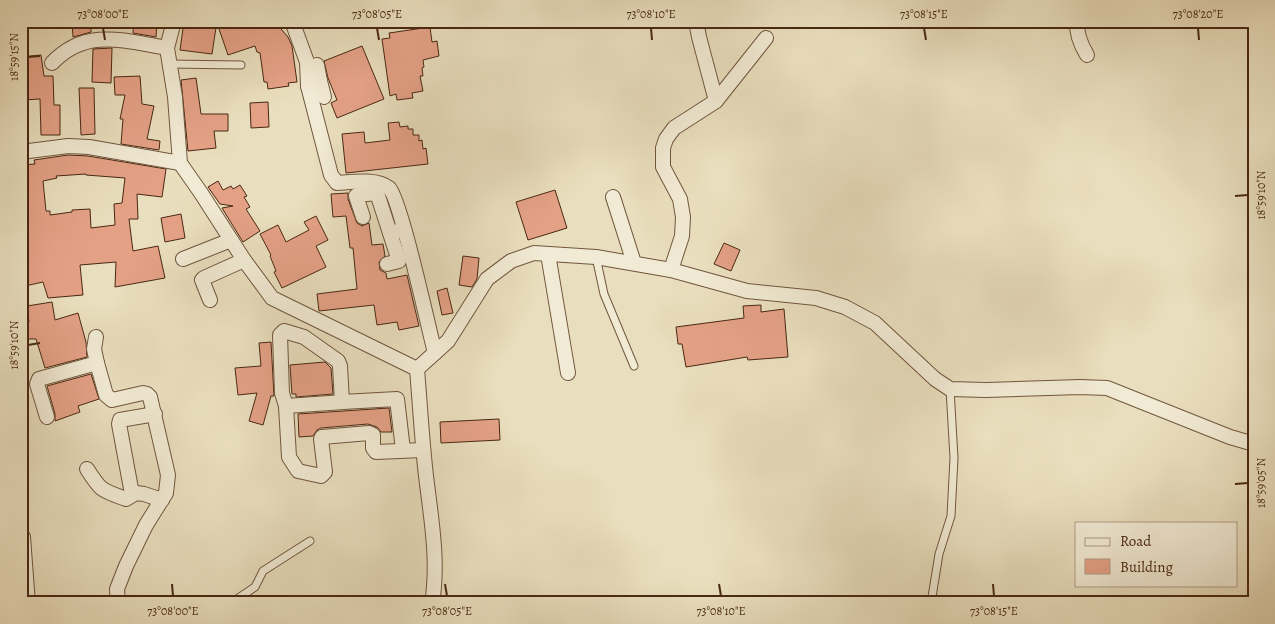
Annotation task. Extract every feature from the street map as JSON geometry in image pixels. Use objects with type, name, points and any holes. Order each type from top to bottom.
[{"type":"street","points":[[174,21],[167,48],[175,97],[180,163],[201,193],[225,242],[231,266]]},
{"type":"street","points":[[292,21],[314,84],[331,175],[337,183],[382,184],[391,190],[388,203],[374,219]]},
{"type":"street","points":[[696,21],[716,101]]},
{"type":"street","points":[[1077,21],[1076,27],[1087,55]]},
{"type":"street","points":[[52,63],[62,53],[72,47],[92,40],[108,38],[167,48]]},
{"type":"street","points":[[671,270],[682,236],[683,217],[680,198],[663,166],[663,148],[666,139],[674,128],[716,101],[766,38]]},
{"type":"street","points":[[317,66],[314,84],[324,97]]},
{"type":"street","points":[[21,152],[68,146],[89,147],[180,163]]},
{"type":"street","points":[[400,216],[377,193],[357,194],[356,196],[374,219],[397,231],[434,353]]},
{"type":"street","points":[[613,197],[634,263]]},
{"type":"street","points":[[374,219],[400,216]]},
{"type":"street","points":[[387,264],[399,260],[397,231],[400,216]]},
{"type":"street","points":[[183,259],[225,242]]},
{"type":"street","points":[[225,242],[244,260],[272,298],[374,342],[417,369]]},
{"type":"street","points":[[417,369],[448,341],[487,279],[511,261],[534,253],[596,257],[671,270],[747,291],[816,298],[845,307],[875,322],[935,380],[950,389],[1107,388],[1230,437],[1254,444]]},
{"type":"street","points":[[548,254],[568,373]]},
{"type":"street","points":[[210,300],[202,280],[244,260]]},
{"type":"street","points":[[344,402],[338,361],[304,338],[284,331],[280,335],[282,393],[286,406],[289,456],[298,471],[321,476],[325,472],[322,437],[369,433],[372,435],[373,448],[376,452],[423,450]]},
{"type":"street","points":[[96,337],[94,349],[97,363],[106,395],[110,400],[143,393],[147,394],[152,401],[168,475],[166,493],[126,566],[117,589],[118,603]]},
{"type":"street","points":[[48,417],[37,384],[39,379],[97,363]]},
{"type":"street","points":[[417,369],[423,450],[433,536],[435,586],[432,603]]},
{"type":"street","points":[[286,406],[419,398]]},
{"type":"street","points":[[397,399],[403,450]]},
{"type":"street","points":[[132,494],[119,424],[120,420],[155,414]]},
{"type":"street","points":[[87,469],[100,488],[106,492],[126,499],[132,494],[144,494],[162,500]]},
{"type":"street","points":[[21,535],[23,537],[28,603]]},
{"type":"lane","points":[[169,64],[241,66]]},
{"type":"lane","points":[[596,257],[604,294],[634,366]]},
{"type":"lane","points":[[930,603],[939,554],[951,516],[954,458],[950,389]]},
{"type":"lane","points":[[224,603],[234,601],[255,587],[263,571],[310,541]]},
{"type":"building","points":[[91,21],[91,32],[73,37],[72,22]]},
{"type":"building","points":[[134,21],[157,21],[156,37],[133,33]]},
{"type":"building","points":[[184,21],[217,21],[212,54],[180,50]]},
{"type":"building","points":[[240,21],[274,21],[288,37],[292,46],[297,82],[288,83],[289,86],[268,89],[267,82],[264,82],[260,53],[257,52],[255,46],[228,55],[219,29]]},
{"type":"building","points":[[430,27],[432,42],[437,41],[439,56],[423,60],[423,76],[420,76],[423,91],[412,93],[413,98],[397,100],[396,94],[390,96],[382,39],[390,38],[389,33]]},
{"type":"building","points":[[362,46],[384,99],[337,118],[331,103],[337,100],[328,78],[324,61]]},
{"type":"building","points":[[112,48],[111,83],[92,82],[93,49]]},
{"type":"building","points":[[41,55],[44,76],[53,76],[54,105],[60,105],[60,135],[41,135],[40,99],[23,100],[21,57]]},
{"type":"building","points":[[140,76],[142,104],[154,106],[147,139],[160,141],[159,150],[121,144],[123,119],[120,119],[125,95],[115,95],[114,77]]},
{"type":"building","points":[[196,78],[201,114],[228,114],[228,131],[214,131],[216,148],[188,151],[181,80]]},
{"type":"building","points":[[79,88],[94,88],[95,134],[81,135]]},
{"type":"building","points":[[268,102],[269,127],[251,128],[250,103]]},
{"type":"building","points":[[399,122],[400,127],[408,126],[408,129],[413,129],[413,135],[419,135],[419,141],[422,140],[423,149],[426,148],[428,164],[346,173],[342,134],[364,132],[365,143],[390,140],[388,123]]},
{"type":"building","points":[[68,155],[88,156],[166,169],[162,197],[137,194],[138,219],[129,219],[133,251],[158,246],[165,278],[115,287],[116,262],[80,265],[83,295],[48,298],[43,282],[25,286],[21,266],[21,165],[35,164],[34,160]],"holes":[[[86,175],[125,178],[122,203],[114,204],[115,225],[91,228],[90,209],[72,210],[72,212],[50,215],[50,211],[46,211],[43,181],[57,178],[56,176]]]},
{"type":"building","points":[[218,181],[223,190],[231,186],[233,189],[240,185],[247,196],[244,197],[250,207],[246,209],[260,231],[243,242],[222,208],[233,206],[220,204],[208,187]]},
{"type":"building","points":[[555,190],[567,228],[528,240],[516,202]]},
{"type":"building","points":[[348,193],[348,199],[357,223],[362,226],[369,223],[372,245],[383,244],[385,256],[379,262],[380,270],[386,273],[387,279],[407,275],[419,326],[399,330],[397,322],[377,325],[374,305],[319,311],[317,294],[357,289],[353,248],[350,248],[346,216],[333,217],[331,194]]},
{"type":"building","points":[[181,214],[185,238],[165,242],[161,218]]},
{"type":"building","points":[[316,216],[328,240],[316,246],[326,267],[282,288],[274,272],[276,271],[271,255],[260,234],[278,225],[286,242],[309,230],[304,222]]},
{"type":"building","points":[[724,243],[740,250],[731,271],[714,264]]},
{"type":"building","points":[[463,256],[479,258],[477,279],[472,287],[459,285]]},
{"type":"building","points":[[447,288],[453,313],[442,315],[437,291]]},
{"type":"building","points":[[52,302],[55,320],[78,313],[86,342],[87,357],[45,368],[36,339],[27,339],[21,322],[29,322],[27,306]]},
{"type":"building","points":[[761,305],[761,312],[784,309],[788,357],[748,360],[747,357],[686,367],[682,344],[678,344],[676,327],[744,318],[743,306]]},
{"type":"building","points":[[271,342],[274,396],[271,396],[263,425],[249,421],[257,393],[238,395],[235,368],[261,366],[259,343]]},
{"type":"building","points":[[325,362],[331,368],[333,394],[296,397],[296,394],[292,394],[290,365]]},
{"type":"building","points":[[91,374],[99,399],[78,406],[80,412],[55,421],[55,414],[47,386]]},
{"type":"building","points":[[389,408],[392,432],[381,432],[377,427],[368,424],[321,428],[313,436],[299,437],[298,414]]},
{"type":"building","points":[[499,419],[500,440],[441,443],[440,422]]}]
